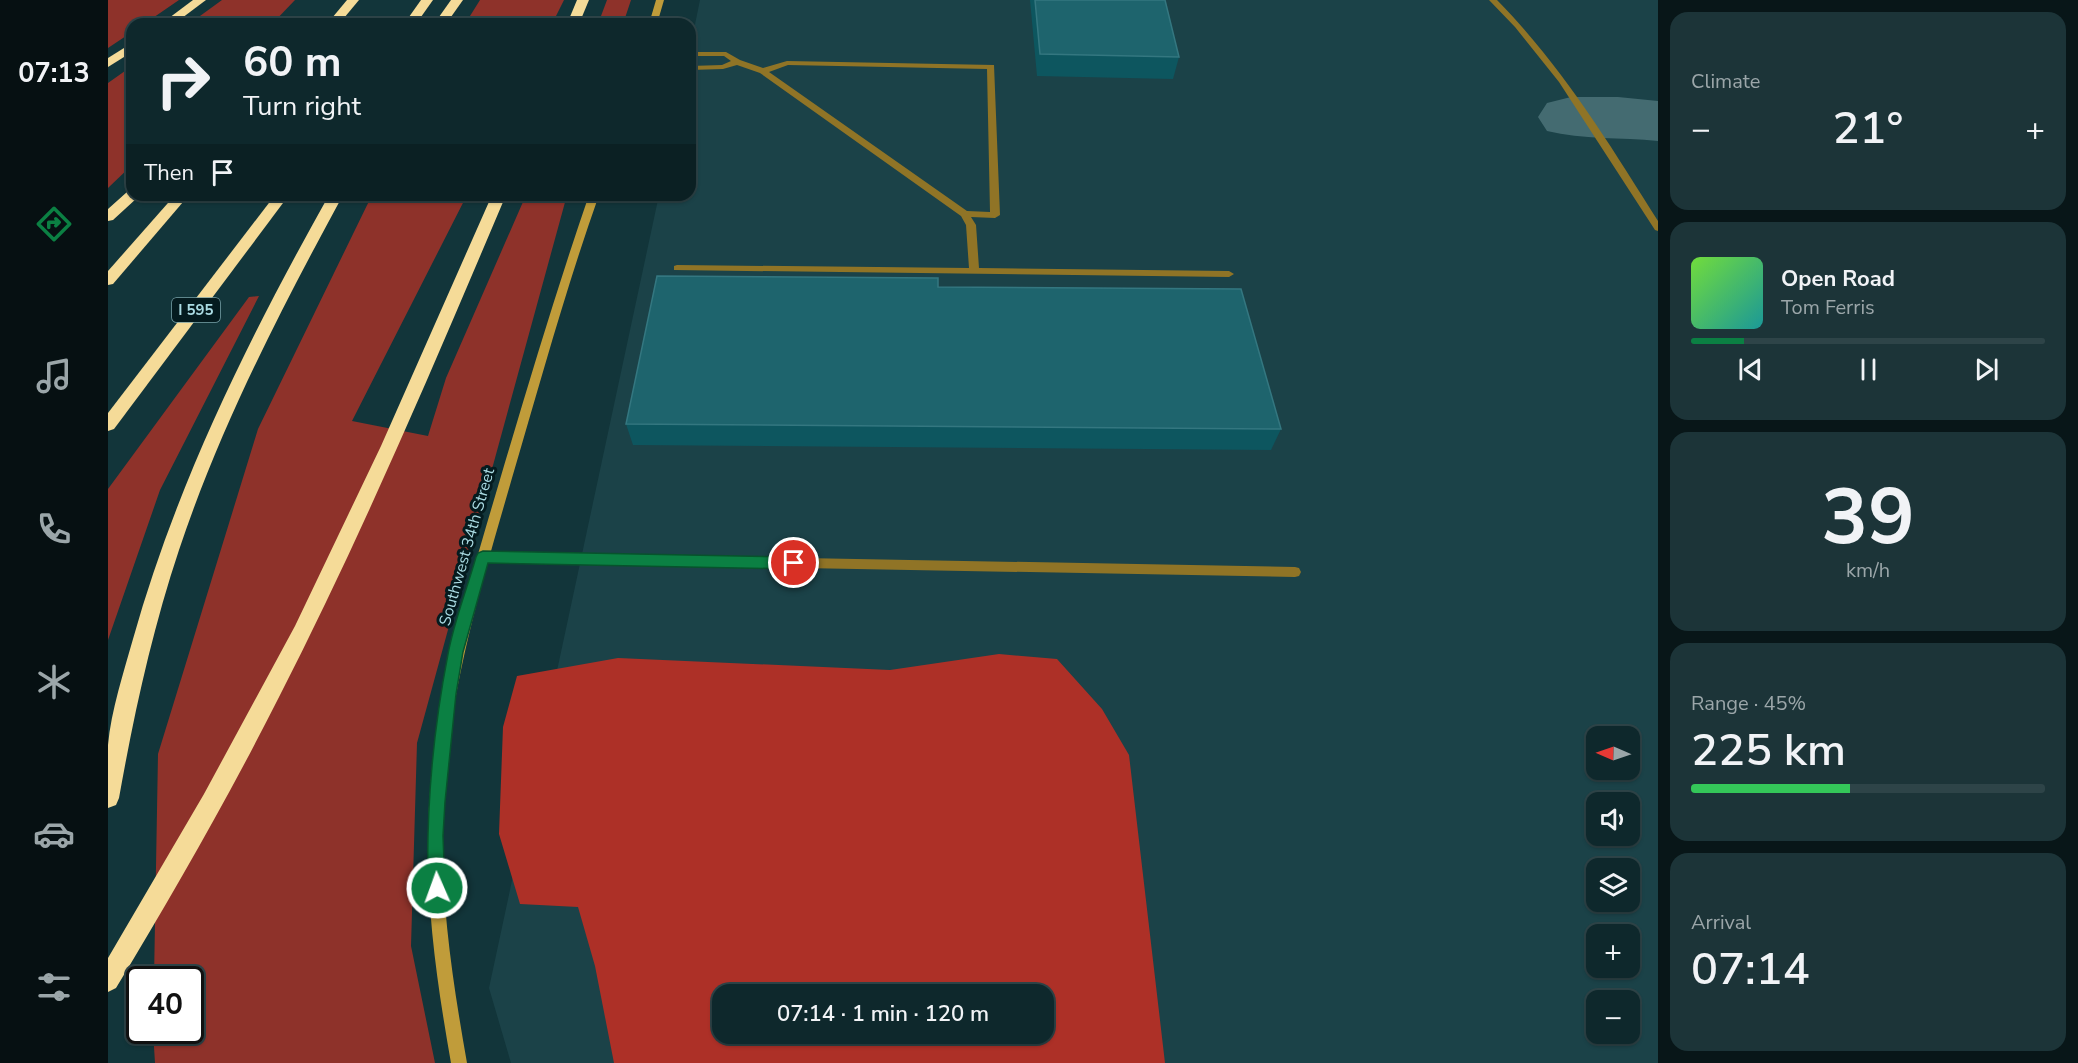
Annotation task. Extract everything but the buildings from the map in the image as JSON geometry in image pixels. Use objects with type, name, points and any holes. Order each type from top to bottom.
[{"type":"highway","points":[[175,18],[200,0]]},
{"type":"highway","points":[[338,18],[353,0]]},
{"type":"highway","points":[[414,18],[427,0]]},
{"type":"highway","points":[[444,18],[457,0]]},
{"type":"highway","points":[[576,18],[583,0]]},
{"type":"highway","points":[[334,18],[344,12]]},
{"type":"highway","points":[[108,63],[126,51]]},
{"type":"highway","points":[[108,217],[126,200]]},
{"type":"highway","points":[[108,280],[177,201]]},
{"type":"highway","name":"I 595","points":[[108,425],[277,201]]},
{"type":"highway","points":[[108,798],[122,724],[142,643],[183,514],[252,358],[333,201]]},
{"type":"highway","points":[[108,980],[177,865],[270,693],[331,573],[408,407],[496,201]]},
{"type":"street","points":[[655,18],[660,0]]},
{"type":"street","name":"Southwest 34th Street","points":[[459,1063],[442,949],[435,836],[442,739],[456,652],[567,272],[592,201]]},
{"type":"lane","points":[[1493,0],[1520,26],[1555,70],[1658,228]]},
{"type":"lane","points":[[696,54],[726,54],[737,62],[763,71],[965,214],[971,225],[974,271]]},
{"type":"lane","points":[[696,68],[723,67],[737,62]]},
{"type":"lane","points":[[763,71],[786,63],[991,67],[995,215],[965,214]]},
{"type":"lane","points":[[677,268],[1229,274]]},
{"type":"lane","points":[[483,557],[1295,572]]},
{"type":"shaded area","points":[[108,0],[179,0],[153,18],[126,18],[126,36],[108,48]]},
{"type":"shaded area","points":[[222,0],[295,0],[278,18],[197,18]]},
{"type":"shaded area","points":[[480,0],[564,0],[555,18],[469,18]]},
{"type":"shaded area","points":[[607,0],[631,0],[625,18],[600,18]]},
{"type":"shaded area","points":[[700,0],[1658,0],[1658,1063],[511,1063],[489,988],[658,201],[696,201],[696,20]]},
{"type":"shaded area","points":[[126,70],[126,171],[108,188],[108,83]]},
{"type":"shaded area","points":[[369,201],[464,201],[352,421],[428,436],[446,378],[523,201],[565,201],[417,743],[411,946],[435,1063],[155,1063],[154,1044],[204,1044],[204,966],[154,966],[158,754],[258,429]]},
{"type":"shaded area","points":[[259,296],[160,490],[108,640],[108,489],[249,297]]},
{"type":"shaded area","points":[[999,654],[1057,659],[1102,709],[1129,755],[1165,1063],[614,1063],[595,966],[578,907],[520,904],[499,834],[503,727],[517,676],[618,658],[890,670]]},
{"type":"taxiway","points":[[1571,117],[1618,117],[1658,121]]},
{"type":"route","points":[[437,888],[435,836],[442,739],[448,694],[456,652],[483,557],[794,563]]}]
